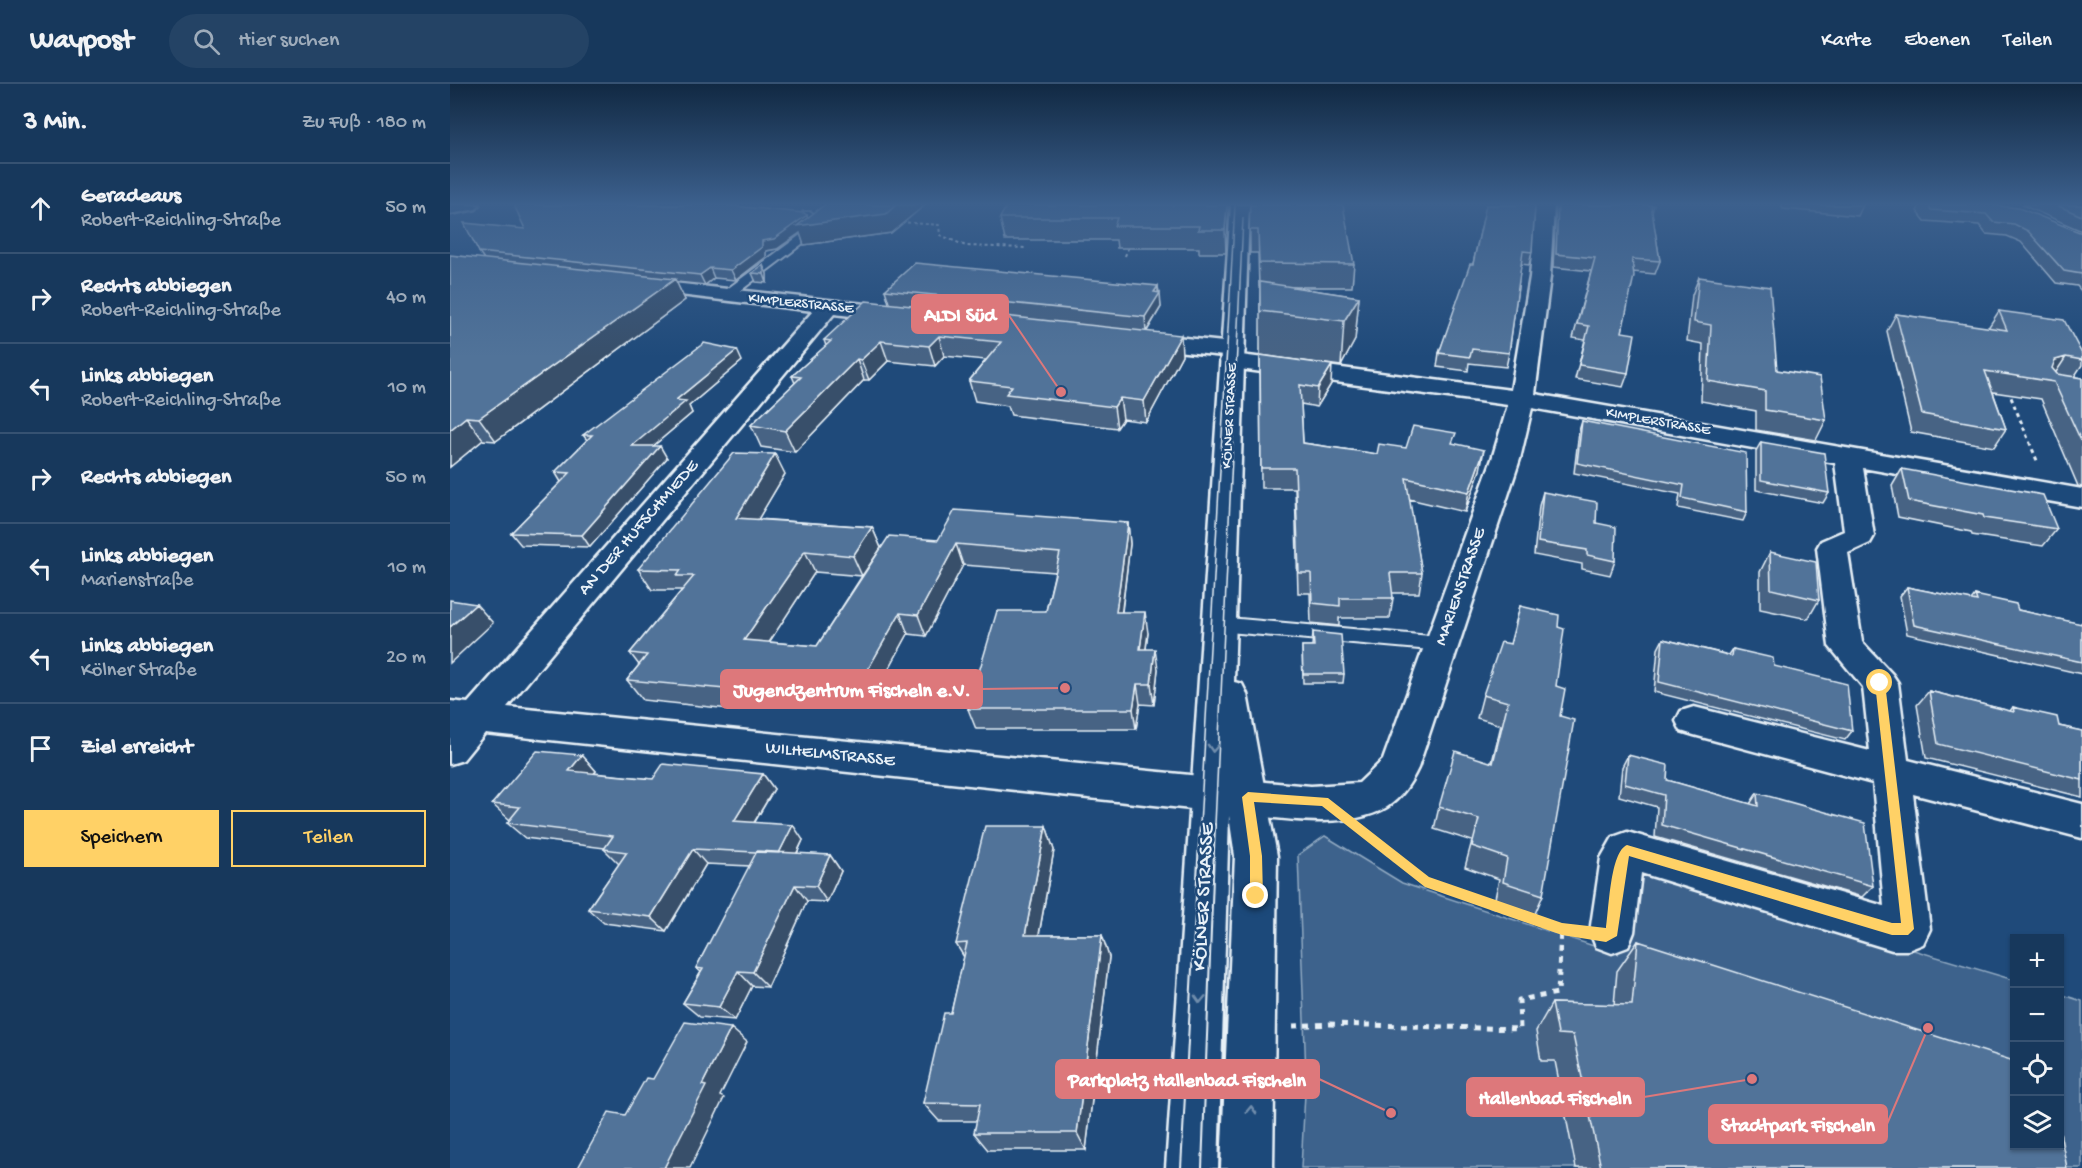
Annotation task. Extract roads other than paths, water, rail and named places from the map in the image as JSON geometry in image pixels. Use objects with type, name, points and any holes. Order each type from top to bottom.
[{"type":"street","name":"KÖLNER STRASSE","points":[[1192,1168],[1229,796],[1217,626],[1238,256]]},
{"type":"street","name":"MARIENSTRASSE","points":[[1229,796],[1324,801],[1366,798],[1385,787],[1399,768],[1506,459],[1522,399],[1541,256]]},
{"type":"street","name":"KIMPLERSTRASSE","points":[[612,283],[922,317]]},
{"type":"street","name":"AN DER HUFSCHMIEDE","points":[[450,748],[463,716],[828,307]]},
{"type":"street","name":"KIMPLERSTRASSE","points":[[1122,338],[1522,399],[1848,454],[2082,498]]},
{"type":"street","points":[[1612,932],[1622,858],[1627,850],[1892,929],[1908,929],[1880,683],[1846,646],[1832,548],[1859,536],[1848,454]]},
{"type":"street","name":"WILHELMSTRASSE","points":[[463,716],[1229,796]]},
{"type":"street","points":[[1694,721],[2082,822]]},
{"type":"street","name":"KÖLNER STRASSE","points":[[1229,796],[1256,856],[1253,1029],[1247,1168]]},
{"type":"lane","name":"KIMPLERSTRASSE","points":[[727,295],[779,256]]},
{"type":"lane","points":[[1217,626],[1442,644]]},
{"type":"tram line","points":[[1200,825],[1232,256]]},
{"type":"tram line","points":[[1215,825],[1241,256]]},
{"type":"tram line","points":[[1181,1168],[1200,824]]},
{"type":"tram line","points":[[1202,1168],[1215,824]]},
{"type":"place","name":"ALDI Süd","points":[[1061,392]]},
{"type":"place","name":"Jugendzentrum Fischeln e.V.","points":[[1065,688]]},
{"type":"place","name":"Stadtpark Fischeln","points":[[1928,1028]]},
{"type":"place","name":"Hallenbad Fischeln","points":[[1752,1079]]},
{"type":"place","name":"Parkplatz Hallenbad Fischeln","points":[[1391,1113]]}]
